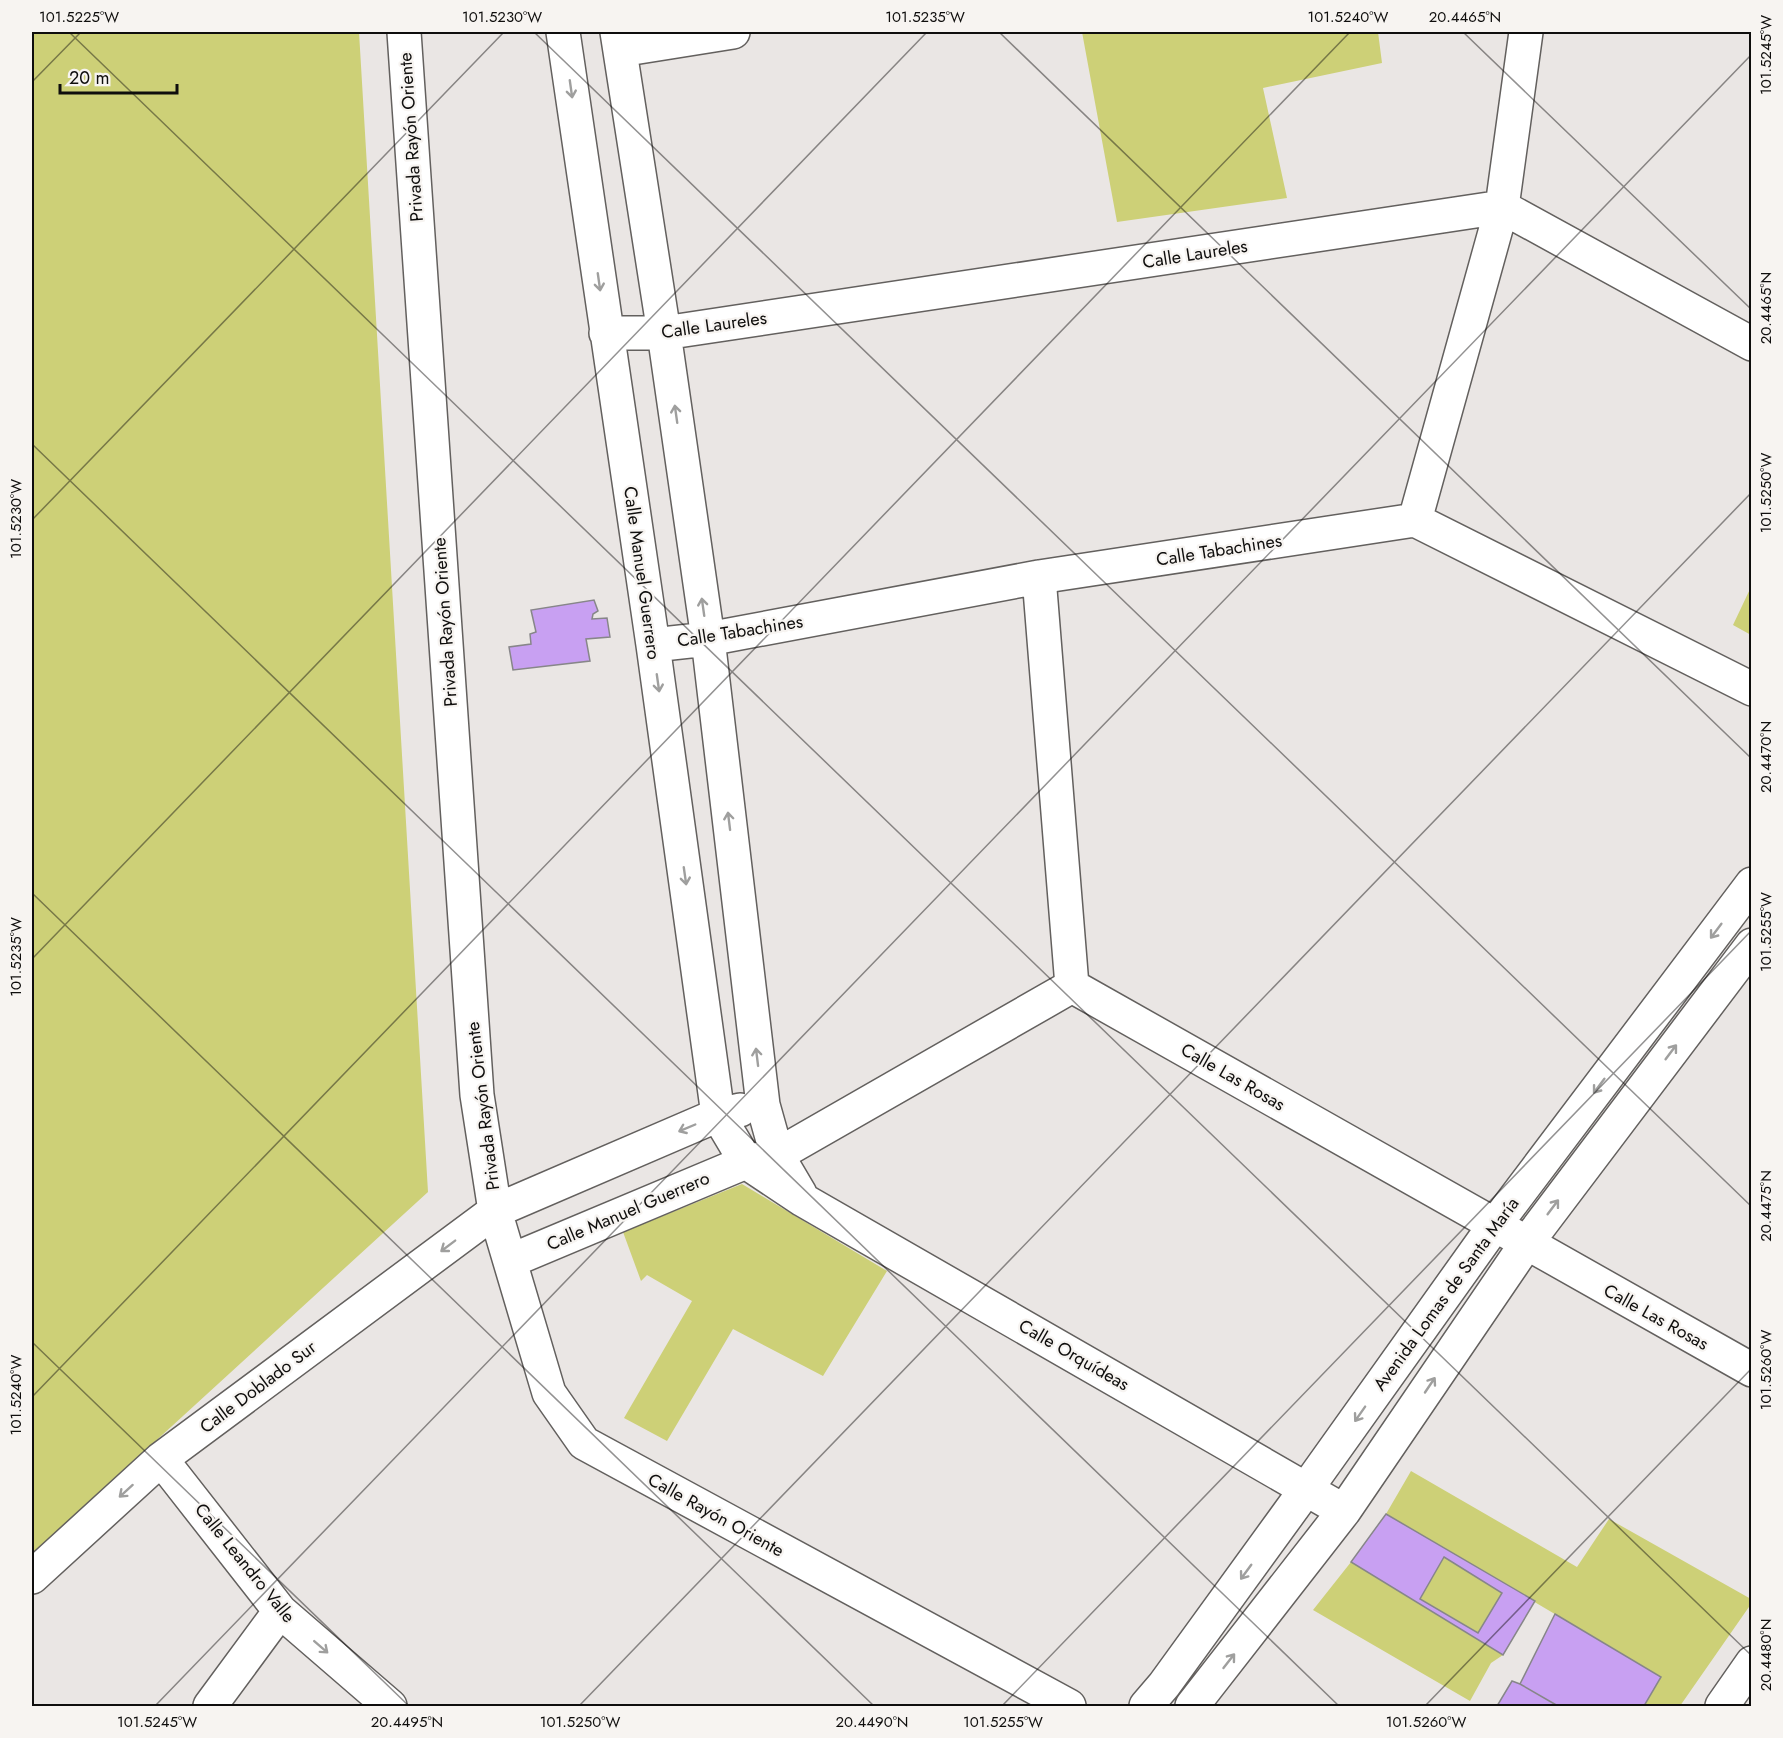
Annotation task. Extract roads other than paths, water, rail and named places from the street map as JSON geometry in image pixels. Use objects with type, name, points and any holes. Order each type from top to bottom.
[{"type":"street","name":"Privada Rayón Oriente","points":[[404,32],[477,1095],[495,1211]]},
{"type":"street","name":"Calle Manuel Guerrero","points":[[563,32],[653,645],[718,1115],[746,1162]]},
{"type":"street","points":[[733,32],[618,41],[664,333],[708,639],[763,1105],[777,1155],[803,1200]]},
{"type":"street","points":[[1526,32],[1502,207],[1415,520],[1752,689]]},
{"type":"street","points":[[1502,207],[1752,344]]},
{"type":"street","name":"Calle Laureles","points":[[606,333],[664,333],[1502,207]]},
{"type":"street","name":"Calle Tabachines","points":[[653,645],[708,639],[1039,577],[1415,520]]},
{"type":"street","points":[[1039,577],[1072,986]]},
{"type":"street","name":"Avenida Lomas de Santa María","points":[[1146,1707],[1307,1488],[1494,1226],[1752,884]]},
{"type":"street","name":"Avenida Lomas de Santa María","points":[[1192,1707],[1344,1511],[1526,1244],[1752,945]]},
{"type":"street","name":"Calle Manuel Guerrero","points":[[510,1261],[746,1162],[777,1155],[1072,986]]},
{"type":"street","name":"Calle Las Rosas","points":[[1072,986],[1752,1370]]},
{"type":"street","points":[[495,1211],[718,1115],[763,1105]]},
{"type":"street","name":"Calle Orquídeas","points":[[746,1162],[803,1200],[1344,1511]]},
{"type":"street","name":"Calle Rayón Oriente","points":[[495,1211],[549,1393],[584,1443],[1069,1707]]},
{"type":"street","name":"Calle Doblado Sur","points":[[32,1577],[161,1459],[495,1211]]},
{"type":"street","name":"Calle Leandro Valle","points":[[161,1459],[280,1611],[390,1707]]},
{"type":"street","points":[[210,1707],[280,1611]]},
{"type":"street","points":[[1722,1707],[1752,1663]]}]
